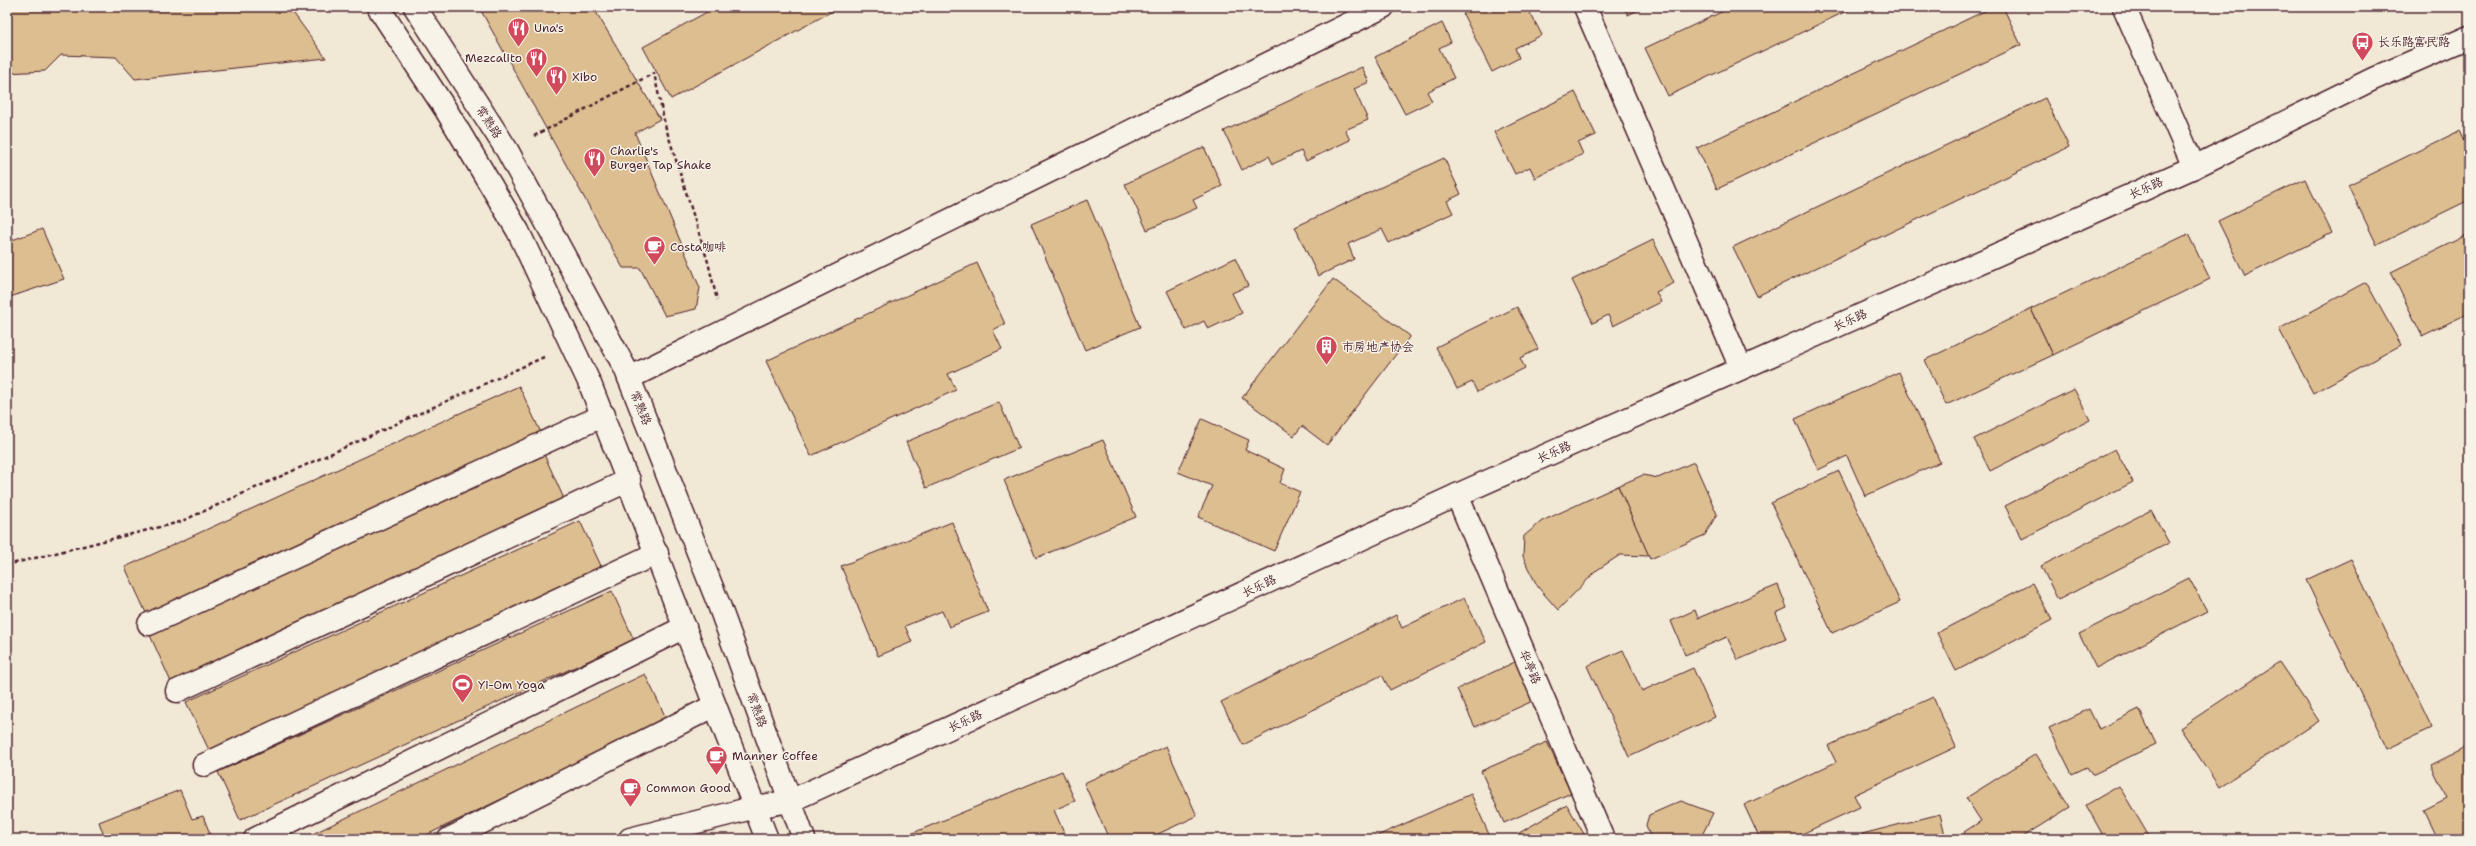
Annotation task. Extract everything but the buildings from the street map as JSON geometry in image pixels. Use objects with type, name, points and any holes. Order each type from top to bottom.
[{"type":"street","points":[[378,7],[446,110],[518,231],[571,344],[604,415],[714,706],[756,807],[767,839]]},
{"type":"street","name":"常熟路","points":[[415,7],[507,150],[629,378],[719,605],[804,839]]},
{"type":"street","points":[[629,378],[1383,7]]},
{"type":"street","points":[[1585,7],[1741,368]]},
{"type":"street","points":[[2124,7],[2194,166]]},
{"type":"street","name":"长乐路","points":[[630,839],[756,807],[790,801],[1457,495],[2194,166],[2374,78],[2469,37]]},
{"type":"street","points":[[149,624],[604,415]]},
{"type":"street","points":[[177,692],[629,480]]},
{"type":"street","name":"华亭路","points":[[1457,495],[1603,839]]},
{"type":"street","points":[[204,765],[657,553]]},
{"type":"street","points":[[254,839],[685,627]]},
{"type":"street","points":[[449,839],[714,706]]},
{"type":"path","points":[[507,150],[654,74],[665,125],[716,290],[716,304]]},
{"type":"path","points":[[7,565],[180,522],[571,344]]},
{"type":"place","name":"Una's","points":[[518,48]]},
{"type":"place","name":"长乐路富民路","points":[[2363,62]]},
{"type":"place","name":"Mezcalito","points":[[537,78]]},
{"type":"place","name":"Xibo","points":[[556,96]]},
{"type":"place","name":"Charlie's Burger Tap Shake","points":[[595,178]]},
{"type":"place","name":"Costa咖啡","points":[[655,266]]},
{"type":"place","name":"市房地产协会","points":[[1326,366]]},
{"type":"place","name":"Yi-Om Yoga","points":[[463,704]]},
{"type":"place","name":"Manner Coffee","points":[[717,776]]},
{"type":"place","name":"Common Good","points":[[630,808]]}]
